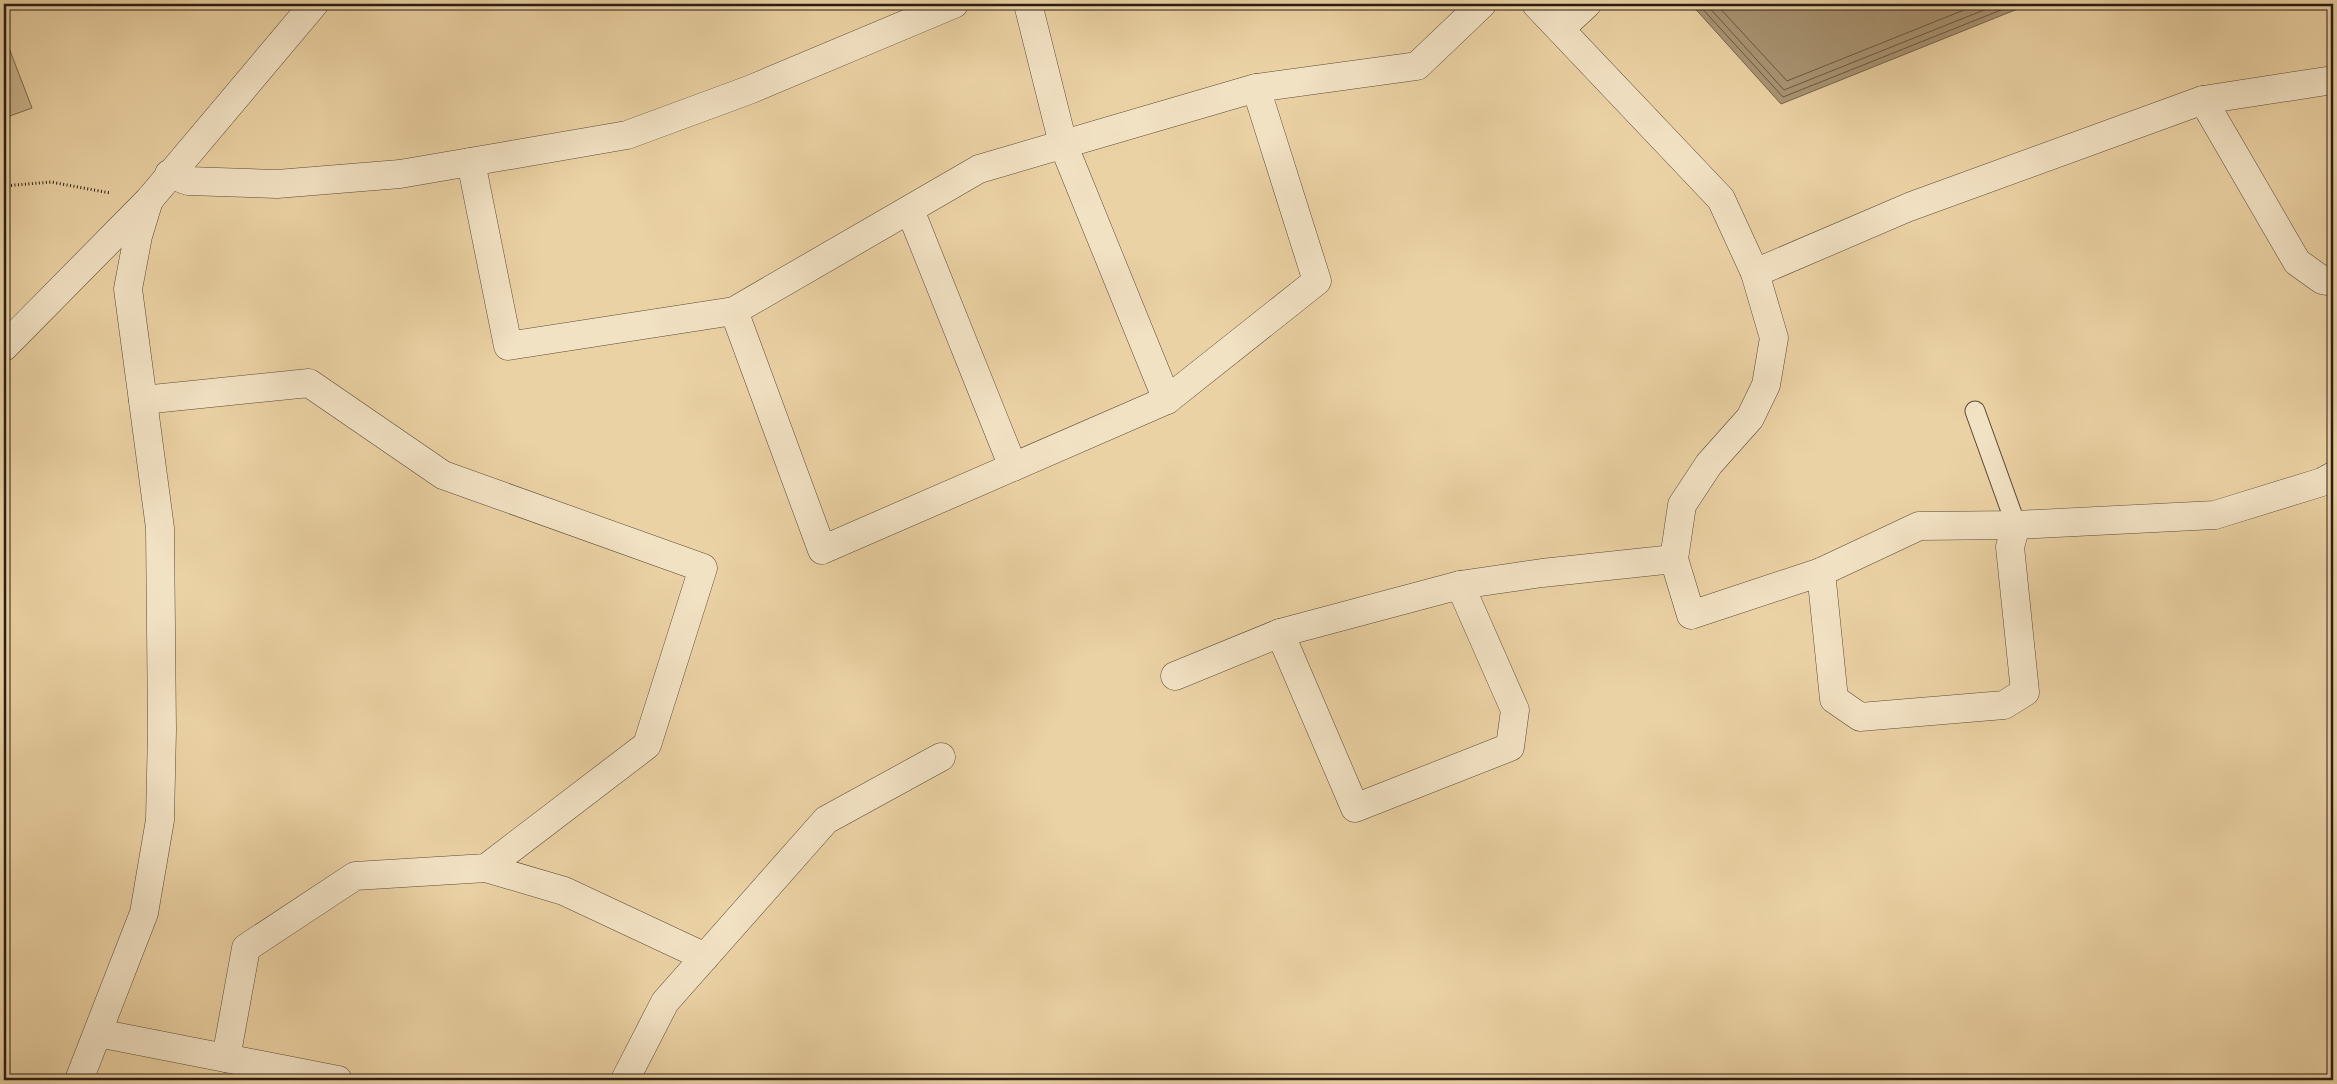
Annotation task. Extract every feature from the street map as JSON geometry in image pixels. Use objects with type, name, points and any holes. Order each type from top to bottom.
[{"type":"street","points":[[4,347],[149,200],[314,4]]},
{"type":"street","points":[[169,174],[188,181],[277,184],[400,174],[627,135],[748,90],[954,4]]},
{"type":"street","points":[[1028,4],[1064,144],[1167,400]]},
{"type":"street","points":[[471,162],[508,346],[734,311],[979,169],[1256,88],[1417,66],[1482,4]]},
{"type":"street","points":[[1536,4],[1721,199],[1755,273],[1774,338],[1766,385],[1750,418],[1709,464],[1682,505],[1674,559],[1691,615],[1821,572],[1919,526],[2016,525],[2215,515],[2322,482],[2333,476]]},
{"type":"street","points":[[1560,28],[1586,4]]},
{"type":"street","points":[[1755,273],[1909,207],[2203,100],[2333,80]]},
{"type":"street","points":[[734,311],[822,550],[1167,400],[1317,281],[1256,88]]},
{"type":"street","points":[[2203,100],[2297,262],[2322,280],[2333,282]]},
{"type":"street","points":[[79,1080],[144,913],[160,820],[162,730],[160,528],[128,289],[138,236],[149,200]]},
{"type":"street","points":[[910,210],[1013,467]]},
{"type":"street","points":[[143,400],[309,383],[443,475],[703,568],[647,745],[486,868]]},
{"type":"street","points":[[1821,572],[1834,699],[1860,717],[2004,705],[2025,692],[2010,547],[2016,525]]},
{"type":"street","points":[[1175,676],[1280,633],[1460,585],[1542,573],[1674,559]]},
{"type":"street","points":[[1280,633],[1355,808],[1510,747],[1515,710],[1460,585]]},
{"type":"street","points":[[624,1080],[665,1002],[826,820],[941,757]]},
{"type":"street","points":[[226,1058],[246,948],[355,876],[486,868],[564,892],[705,958]]},
{"type":"street","points":[[98,1033],[338,1080]]},
{"type":"lane","points":[[1975,411],[2016,525]]},
{"type":"path","points":[[4,186],[51,182],[149,200]]},
{"type":"shaded area","points":[[4,35],[32,108],[4,118]]},
{"type":"water","points":[[1691,4],[2030,4],[1781,104]]}]
